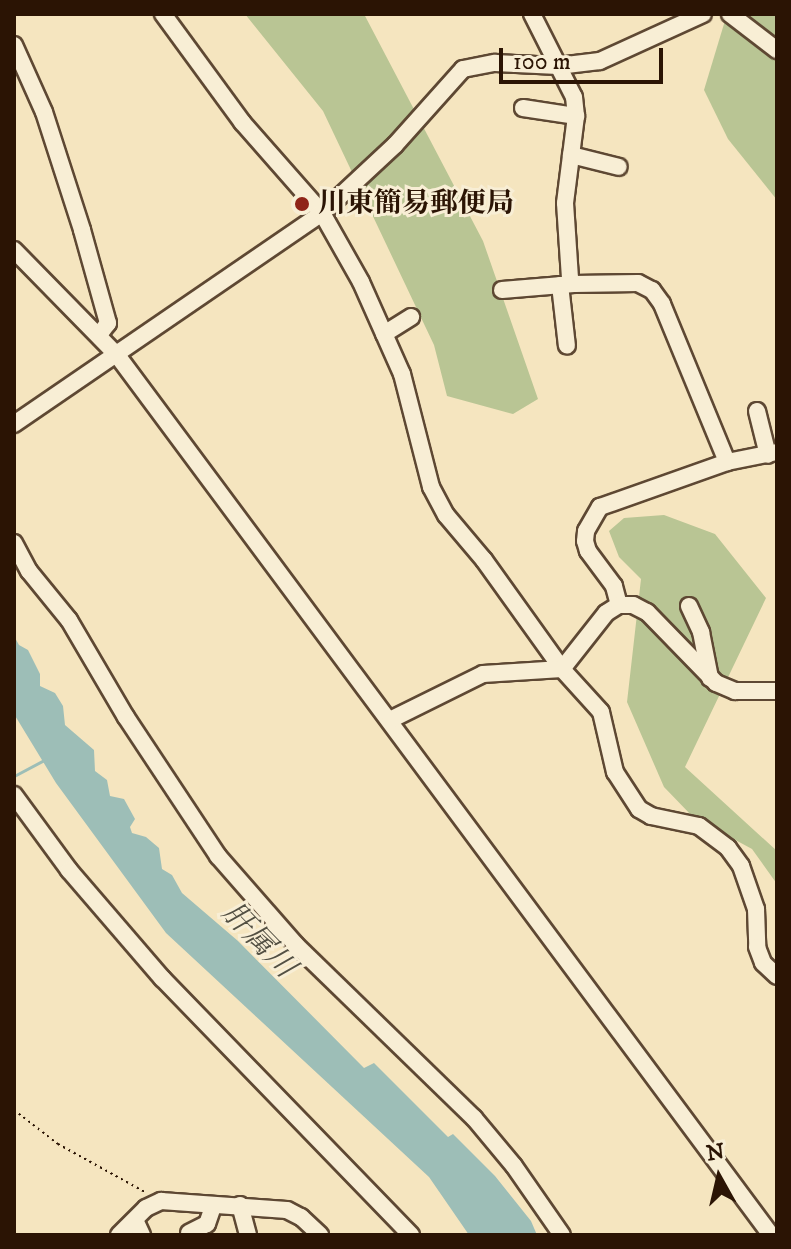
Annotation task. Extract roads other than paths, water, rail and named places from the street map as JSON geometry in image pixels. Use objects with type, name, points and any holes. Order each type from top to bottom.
[{"type":"street","points":[[163,14],[242,122],[322,213],[402,374],[431,487],[446,515],[484,560],[562,669],[601,712],[615,772],[639,809],[651,816],[699,826],[728,848],[741,866],[756,909],[757,947],[763,963],[777,976]]},
{"type":"street","points":[[532,14],[574,97],[576,116],[565,203],[570,279],[567,284],[567,346]]},
{"type":"street","points":[[14,424],[322,213],[395,145],[463,69],[495,63],[558,66],[600,61],[703,14]]},
{"type":"street","points":[[730,14],[777,50]]},
{"type":"street","points":[[14,45],[44,112],[82,230],[108,323],[99,335]]},
{"type":"street","points":[[523,108],[576,116]]},
{"type":"street","points":[[571,155],[619,167]]},
{"type":"street","points":[[14,250],[117,355],[771,1235]]},
{"type":"street","points":[[502,290],[567,284],[638,283],[652,290],[662,304],[727,462]]},
{"type":"street","points":[[384,334],[411,317]]},
{"type":"street","points":[[619,605],[614,586],[585,541],[586,531],[600,507],[727,462],[773,453],[757,411]]},
{"type":"street","points":[[14,543],[29,571],[69,620],[126,717],[218,856],[296,945],[474,1118],[514,1166],[562,1235]]},
{"type":"street","points":[[390,720],[483,674],[562,669],[606,613],[619,605],[633,605],[647,612],[710,678],[735,691],[777,691]]},
{"type":"street","points":[[689,606],[701,632],[710,678]]},
{"type":"street","points":[[14,795],[69,870],[162,978],[411,1235]]},
{"type":"street","points":[[119,1235],[138,1227],[146,1208],[161,1201],[287,1210],[301,1217],[320,1235]]},
{"type":"street","points":[[240,1205],[248,1235]]},
{"type":"street","points":[[189,1233],[207,1224],[213,1207]]},
{"type":"water","points":[[14,636],[19,645],[28,650],[40,674],[40,686],[55,693],[63,706],[65,725],[94,750],[95,771],[107,780],[110,796],[124,799],[135,819],[130,827],[132,833],[146,837],[159,848],[162,869],[172,875],[182,893],[238,941],[364,1068],[374,1063],[448,1137],[453,1134],[495,1176],[531,1221],[537,1235],[469,1235],[429,1177],[166,933],[56,783],[14,714]]},
{"type":"waterway","points":[[14,776],[46,759]]},
{"type":"place","name":"川東簡易郵便局","points":[[302,204]]},
{"type":"water label","name":"肝属川","points":[[258,941]]}]
